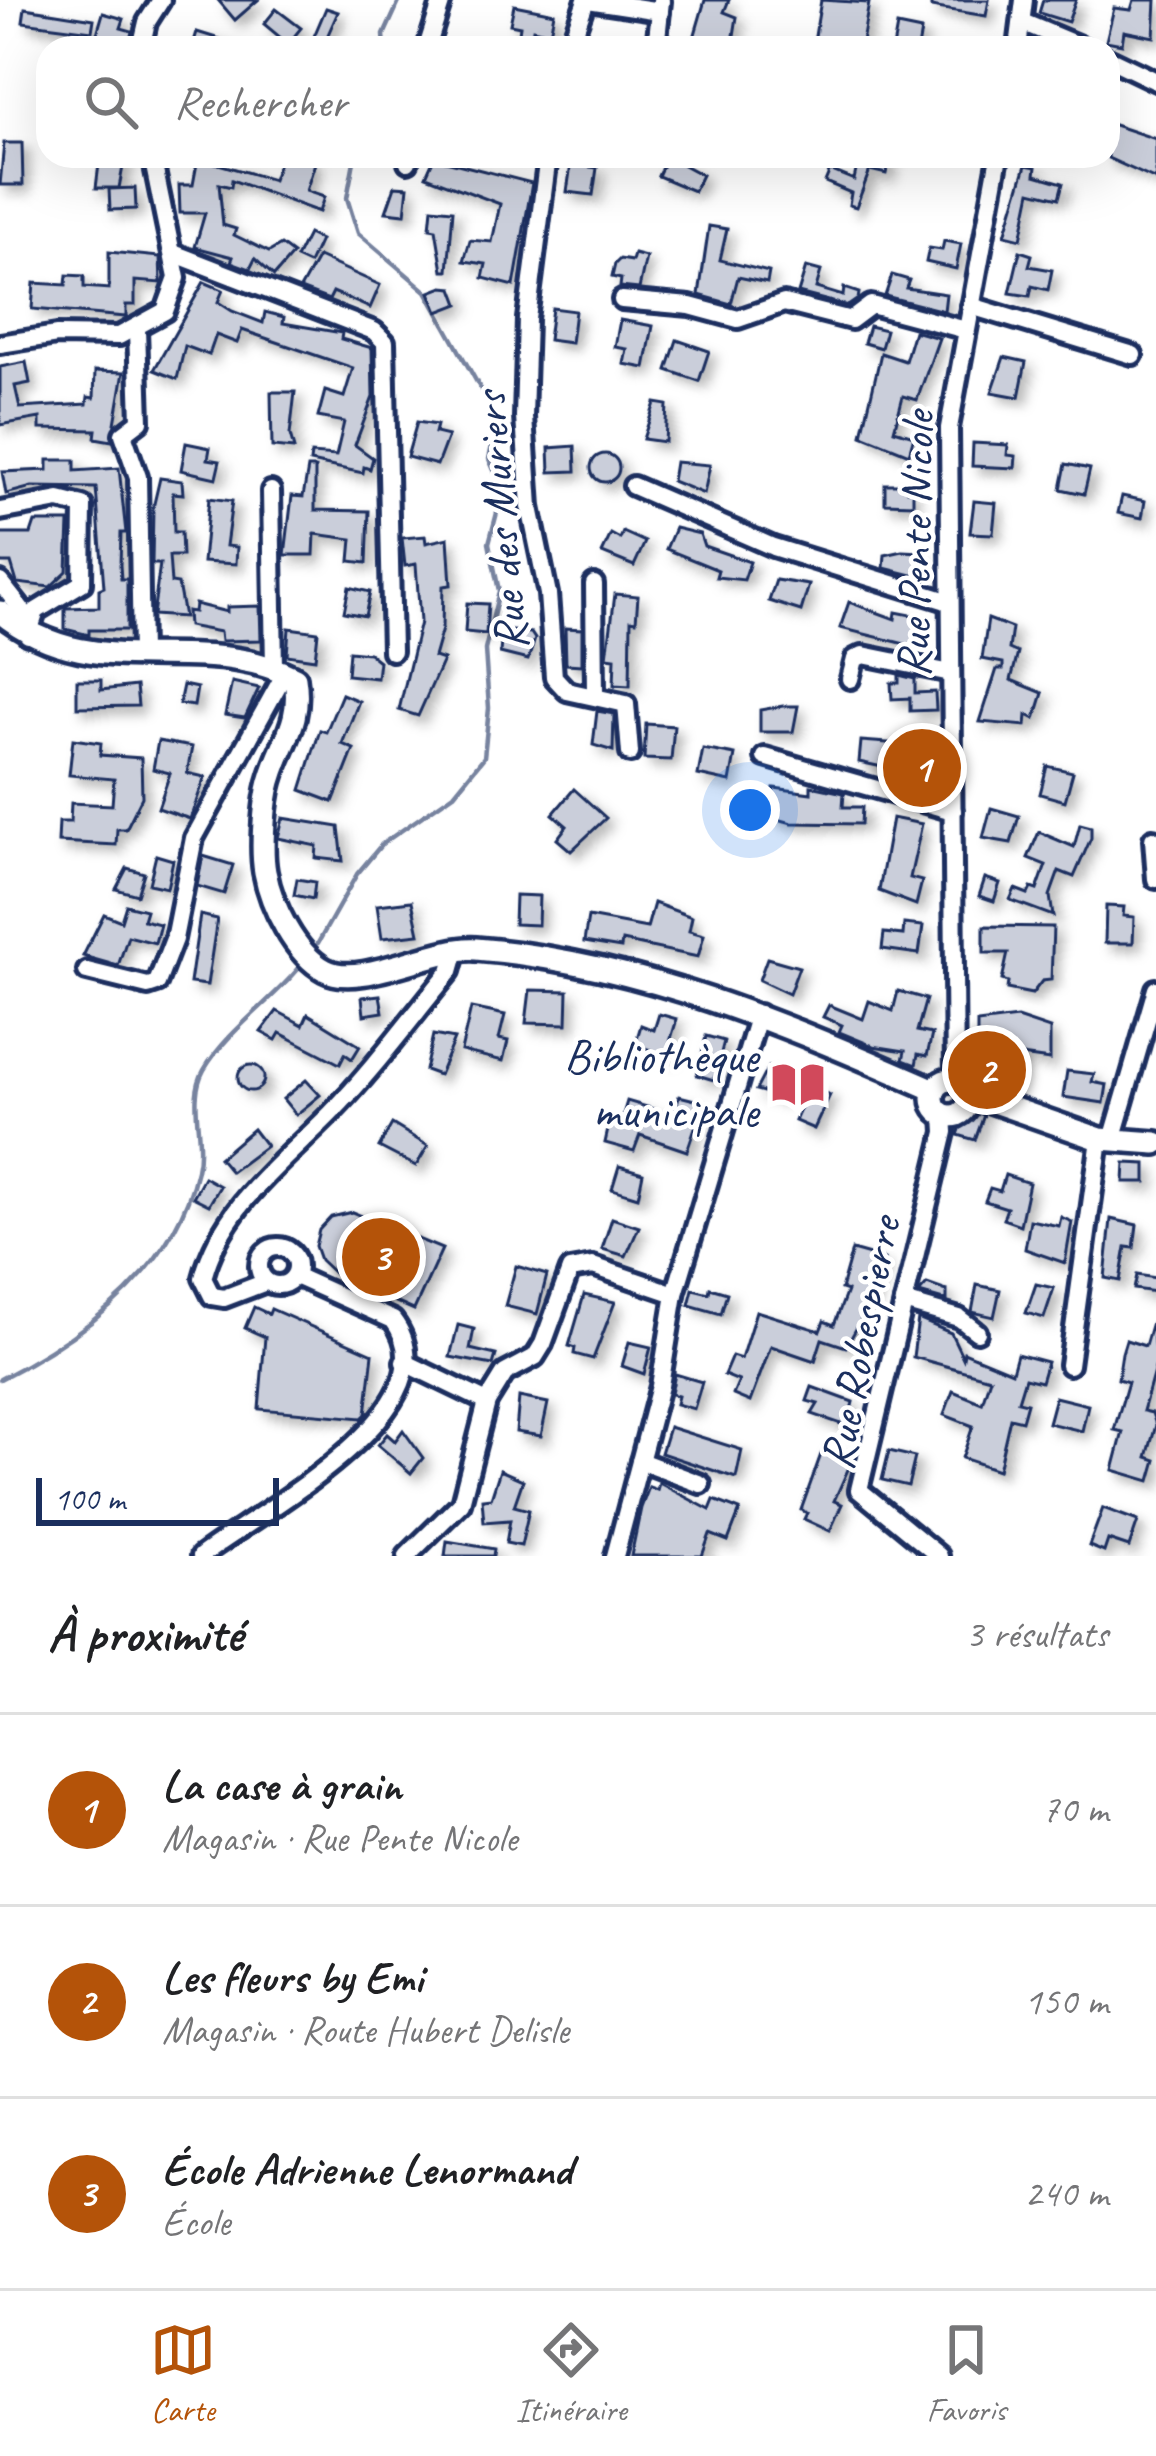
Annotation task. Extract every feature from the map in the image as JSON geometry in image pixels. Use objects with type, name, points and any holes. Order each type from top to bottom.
[{"type":"main road","points":[[0,613],[61,649],[262,661],[295,678],[300,710],[268,789],[265,872],[299,951],[329,973],[363,972],[473,948],[664,982],[1106,1140],[1156,1143]]},
{"type":"main road","points":[[953,1088],[964,1111],[944,1115],[934,1104],[953,1088]]},
{"type":"street","points":[[144,36],[161,0]]},
{"type":"street","points":[[431,36],[442,0]]},
{"type":"street","points":[[574,36],[587,0],[660,6],[657,36]]},
{"type":"street","points":[[1020,36],[1024,0]]},
{"type":"street","points":[[1022,22],[1055,36]]},
{"type":"street","points":[[1120,64],[1156,81]]},
{"type":"street","points":[[0,344],[57,335],[119,336],[137,329],[172,299],[177,278],[155,168]]},
{"type":"street","name":"Rue des Muriers","points":[[546,168],[526,319],[524,417],[530,507],[548,594],[554,677],[567,692],[626,704],[632,718],[630,753]]},
{"type":"street","name":"Rue Pente Nicole","points":[[953,1088],[949,428],[997,168]]},
{"type":"street","points":[[173,253],[374,331],[385,342],[392,651]]},
{"type":"street","points":[[622,300],[690,306],[738,319],[784,303],[850,320],[871,305],[966,330]]},
{"type":"street","points":[[971,306],[1133,356]]},
{"type":"street","points":[[137,329],[140,421],[123,434],[123,446],[138,477],[141,656]]},
{"type":"street","points":[[633,486],[773,547],[950,602]]},
{"type":"street","points":[[87,971],[148,986],[157,983],[174,939],[194,838],[280,670],[271,491]]},
{"type":"street","points":[[0,511],[58,500],[83,506],[79,590],[40,608],[29,628],[0,582]]},
{"type":"street","points":[[594,584],[595,695]]},
{"type":"street","points":[[850,679],[855,659],[863,655],[951,674]]},
{"type":"street","points":[[765,758],[953,811]]},
{"type":"street","points":[[1153,839],[1156,879]]},
{"type":"street","points":[[295,1276],[284,1285],[266,1282],[224,1298],[212,1296],[203,1278],[230,1221],[259,1179],[332,1112],[449,971],[456,950]]},
{"type":"street","points":[[1069,1365],[1106,1140],[1156,988]]},
{"type":"street","points":[[615,1556],[675,1294],[760,1014]]},
{"type":"street","name":"Rue Robespierre","points":[[939,1556],[860,1490],[944,1115]]},
{"type":"street","points":[[266,1282],[259,1266],[273,1248],[292,1253],[295,1276]]},
{"type":"street","points":[[407,1556],[460,1503],[487,1402],[505,1373],[535,1357],[566,1276],[576,1266],[593,1266],[675,1294]]},
{"type":"street","points":[[201,1556],[345,1454],[377,1426],[395,1396],[404,1362],[401,1331],[393,1320],[295,1276]]},
{"type":"street","points":[[904,1302],[959,1318],[977,1332]]},
{"type":"street","points":[[404,1362],[487,1402]]},
{"type":"street","points":[[640,1461],[701,1484]]},
{"type":"building","points":[[218,0],[258,0],[235,20]]},
{"type":"building","points":[[705,0],[729,0],[724,12],[737,17],[734,36],[694,36]]},
{"type":"building","points":[[821,0],[869,3],[863,36],[815,36]]},
{"type":"building","points":[[931,0],[989,0],[986,16],[931,7]]},
{"type":"building","points":[[1043,0],[1076,0],[1068,22],[1039,13]]},
{"type":"building","points":[[1134,0],[1156,0],[1154,37],[1124,31],[1122,44],[1120,36],[1107,36],[1114,8],[1131,10]]},
{"type":"building","points":[[514,5],[554,13],[550,33],[533,29],[532,36],[519,36],[520,26],[510,24]]},
{"type":"building","points":[[25,8],[94,19],[92,31],[23,22]]},
{"type":"building","points":[[326,8],[338,12],[327,36],[314,36]]},
{"type":"building","points":[[276,9],[301,28],[294,36],[278,36],[264,24]]},
{"type":"building","points":[[103,13],[124,19],[121,28],[132,31],[131,36],[96,36]]},
{"type":"building","points":[[897,26],[921,31],[920,36],[895,36]]},
{"type":"building","points":[[1120,127],[1156,139],[1156,180],[1120,164]]},
{"type":"building","points":[[4,143],[22,143],[23,185],[0,185]]},
{"type":"building","points":[[98,168],[123,168],[119,188],[96,188]]},
{"type":"building","points":[[196,168],[232,168],[273,180],[277,168],[313,168],[306,191],[324,197],[319,212],[232,180],[231,187],[219,184],[223,225],[269,252],[281,245],[293,254],[274,276],[255,259],[250,269],[231,262],[233,257],[195,247],[205,213],[180,213],[179,185],[193,185]]},
{"type":"building","points":[[430,168],[473,168],[532,183],[514,286],[483,278],[486,264],[464,261],[470,240],[492,242],[500,204],[426,176]]},
{"type":"building","points":[[570,168],[597,168],[593,195],[567,192]]},
{"type":"building","points":[[662,168],[689,168],[702,175],[694,191],[658,176]]},
{"type":"building","points":[[856,168],[887,168],[886,174],[870,170],[856,207],[849,205],[851,193],[825,182],[830,170],[854,180]]},
{"type":"building","points":[[1025,168],[1036,168],[1035,175],[1063,183],[1059,198],[1031,191],[1021,239],[1005,235]]},
{"type":"building","points":[[395,186],[408,187],[405,214],[386,212]]},
{"type":"building","points":[[135,188],[136,209],[110,210],[109,189]]},
{"type":"building","points":[[432,208],[453,210],[448,271],[443,271],[436,229],[430,228]]},
{"type":"building","points":[[709,226],[727,229],[720,260],[769,272],[767,283],[738,277],[731,304],[699,295]]},
{"type":"building","points":[[308,234],[320,240],[309,264],[296,258]]},
{"type":"building","points":[[944,241],[961,244],[956,269],[926,262],[929,248],[942,250]]},
{"type":"building","points":[[1020,251],[1032,255],[1029,266],[1052,270],[1048,290],[1032,286],[1030,296],[1010,293]]},
{"type":"building","points":[[109,252],[160,257],[161,283],[135,281],[135,305],[126,305],[126,317],[32,309],[34,283],[66,285],[67,275],[84,276],[84,287],[109,289]]},
{"type":"building","points":[[634,254],[646,257],[639,289],[620,287],[621,279],[612,277],[615,264],[620,259],[632,261]]},
{"type":"building","points":[[318,257],[380,285],[370,308],[333,292],[329,300],[300,289]]},
{"type":"building","points":[[806,267],[821,271],[816,288],[843,296],[844,288],[859,293],[858,299],[848,306],[798,293]]},
{"type":"building","points":[[892,275],[909,280],[906,288],[946,294],[944,311],[885,296]]},
{"type":"building","points":[[204,282],[223,290],[218,302],[232,311],[263,323],[265,312],[284,317],[283,323],[342,333],[341,339],[372,348],[373,397],[355,445],[373,458],[370,469],[364,467],[363,473],[310,462],[311,454],[336,456],[344,422],[318,417],[325,391],[344,397],[353,368],[242,330],[237,343],[216,335],[209,355],[185,346],[177,379],[154,370]]},
{"type":"building","points":[[453,288],[459,304],[438,312],[430,292]]},
{"type":"building","points":[[552,308],[575,311],[571,343],[548,340]]},
{"type":"building","points":[[620,320],[653,326],[645,368],[624,364],[627,349],[615,347]]},
{"type":"building","points":[[869,326],[886,330],[881,348],[864,343]]},
{"type":"building","points":[[914,331],[939,338],[917,400],[903,396],[894,430],[914,436],[909,454],[862,435],[881,353],[905,361]]},
{"type":"building","points":[[677,340],[709,351],[699,381],[667,370]]},
{"type":"building","points":[[1004,357],[1026,362],[1019,397],[992,392]]},
{"type":"building","points":[[26,362],[30,383],[15,386],[20,408],[87,404],[88,397],[94,398],[95,371],[124,372],[112,441],[95,438],[96,430],[40,429],[40,418],[0,425],[0,367]]},
{"type":"building","points":[[271,392],[295,392],[290,435],[294,449],[272,447]]},
{"type":"building","points":[[655,403],[667,405],[665,442],[643,439]]},
{"type":"building","points":[[417,422],[437,425],[435,433],[448,436],[437,465],[407,457]]},
{"type":"building","points":[[186,443],[210,448],[208,459],[220,461],[216,478],[181,470]]},
{"type":"building","points":[[973,443],[1008,445],[1007,455],[1016,456],[1015,468],[972,466]]},
{"type":"building","points":[[575,446],[576,471],[550,472],[549,448]]},
{"type":"building","points":[[605,454],[615,458],[619,468],[615,478],[605,482],[595,478],[591,468],[595,458]]},
{"type":"building","points":[[48,460],[75,460],[75,471],[119,468],[126,533],[121,533],[120,565],[121,579],[127,579],[127,630],[89,630],[89,635],[65,629],[65,608],[99,607],[99,589],[104,587],[96,488],[32,487],[6,494],[2,472],[48,470]]},
{"type":"building","points":[[675,462],[710,465],[704,494],[672,481]]},
{"type":"building","points":[[1066,464],[1090,469],[1084,494],[1061,489]]},
{"type":"building","points":[[308,468],[315,468],[315,510],[369,511],[367,563],[350,561],[352,539],[315,534],[314,555],[285,555],[292,496],[303,497]]},
{"type":"building","points":[[160,478],[182,481],[183,494],[173,493],[174,532],[181,532],[182,556],[169,556],[171,583],[178,584],[184,617],[153,615],[160,564],[152,564],[153,508]]},
{"type":"building","points":[[885,484],[906,484],[907,491],[913,491],[913,504],[885,503]]},
{"type":"building","points":[[1122,496],[1145,501],[1142,518],[1118,513]]},
{"type":"building","points":[[209,498],[232,501],[226,546],[237,547],[236,564],[203,562]]},
{"type":"building","points":[[974,501],[996,503],[993,534],[970,533]]},
{"type":"building","points":[[35,522],[69,522],[67,571],[50,587],[17,583],[11,563],[0,563],[0,534],[31,534]]},
{"type":"building","points":[[675,528],[700,534],[704,546],[750,562],[744,580],[716,577],[718,570],[666,549]]},
{"type":"building","points":[[623,532],[645,542],[634,566],[602,553],[611,534],[620,539]]},
{"type":"building","points":[[425,536],[426,543],[448,538],[451,585],[443,586],[442,629],[434,657],[443,660],[418,716],[399,710],[420,622],[416,564],[405,566],[402,538]]},
{"type":"building","points":[[921,552],[920,577],[884,568],[885,555]]},
{"type":"building","points":[[776,580],[809,585],[801,611],[769,601]]},
{"type":"building","points":[[349,587],[370,592],[365,616],[344,612]]},
{"type":"building","points":[[615,594],[638,596],[636,621],[631,620],[630,686],[614,685],[615,658],[607,657]]},
{"type":"building","points":[[849,602],[895,619],[896,612],[916,616],[913,646],[840,628]]},
{"type":"building","points":[[467,603],[488,604],[486,634],[465,632]]},
{"type":"building","points":[[195,604],[227,612],[227,607],[260,606],[261,640],[221,641],[220,632],[188,626],[187,611],[194,612]]},
{"type":"building","points":[[988,619],[1012,628],[1009,649],[1018,653],[1011,680],[1043,693],[1035,719],[1027,715],[1026,726],[980,722],[997,669],[1003,669],[1003,663],[982,659]]},
{"type":"building","points":[[289,628],[318,632],[315,659],[287,655]]},
{"type":"building","points":[[565,628],[582,629],[582,665],[566,664]]},
{"type":"building","points":[[502,630],[531,633],[535,639],[528,660],[500,653]]},
{"type":"building","points":[[349,651],[369,653],[379,661],[377,678],[347,675]]},
{"type":"building","points":[[899,675],[915,679],[915,693],[935,692],[936,710],[910,711],[910,698],[892,699],[891,683],[899,683]]},
{"type":"building","points":[[77,680],[101,680],[101,690],[136,686],[138,706],[77,707]]},
{"type":"building","points":[[232,682],[259,688],[245,718],[225,715]]},
{"type":"building","points":[[183,685],[197,688],[194,706],[179,704]]},
{"type":"building","points":[[342,694],[359,701],[342,744],[354,749],[333,802],[301,790],[320,730],[326,732]]},
{"type":"building","points":[[798,706],[793,732],[760,732],[760,710]]},
{"type":"building","points":[[597,711],[614,714],[613,751],[593,745]]},
{"type":"building","points":[[646,724],[674,726],[671,760],[644,759]]},
{"type":"building","points":[[73,739],[101,743],[100,755],[141,758],[142,797],[126,829],[117,829],[116,845],[58,842],[59,822],[70,822],[71,803],[112,805],[114,779],[69,775]]},
{"type":"building","points":[[158,741],[192,747],[187,773],[205,777],[190,819],[158,808],[170,773],[153,769]]},
{"type":"building","points":[[861,741],[927,746],[924,776],[859,762]]},
{"type":"building","points":[[703,749],[735,755],[730,782],[698,775]]},
{"type":"building","points":[[1047,766],[1073,772],[1065,801],[1040,794]]},
{"type":"building","points":[[811,786],[844,793],[843,807],[862,807],[861,824],[792,823],[770,817],[774,788],[811,793]]},
{"type":"building","points":[[574,789],[606,818],[571,851],[557,839],[567,826],[553,814]]},
{"type":"building","points":[[991,808],[1019,816],[1011,843],[983,838]]},
{"type":"building","points":[[283,818],[339,827],[343,861],[316,858],[317,846],[278,838]]},
{"type":"building","points":[[892,818],[922,824],[910,878],[922,881],[916,905],[879,891]]},
{"type":"building","points":[[1080,824],[1091,827],[1091,838],[1074,877],[1059,871],[1050,896],[1053,916],[1010,900],[1015,889],[1028,894],[1031,888],[1037,890],[1046,865],[1028,858],[1039,832],[1074,847]]},
{"type":"building","points":[[156,855],[173,860],[167,888],[149,884]]},
{"type":"building","points":[[203,856],[233,865],[224,894],[197,886]]},
{"type":"building","points":[[127,868],[144,873],[137,895],[116,889]]},
{"type":"building","points":[[985,878],[1000,883],[994,901],[979,896]]},
{"type":"building","points":[[297,879],[315,882],[313,899],[294,895]]},
{"type":"building","points":[[515,895],[539,896],[538,925],[514,924]]},
{"type":"building","points":[[412,901],[419,934],[382,938],[377,905]]},
{"type":"building","points":[[654,903],[692,917],[689,931],[704,935],[698,957],[622,941],[621,948],[584,942],[588,917],[647,928]]},
{"type":"building","points":[[126,905],[146,910],[143,920],[160,924],[155,943],[128,936],[118,966],[83,956],[104,914],[121,921]]},
{"type":"building","points":[[1106,906],[1124,907],[1123,916],[1134,917],[1133,943],[1105,943]]},
{"type":"building","points":[[200,915],[217,919],[207,985],[190,983]]},
{"type":"building","points":[[904,924],[923,926],[919,954],[882,949],[884,933],[903,935]]},
{"type":"building","points":[[984,926],[1053,927],[1051,980],[1042,981],[1032,994],[1007,989],[1008,982],[1002,980],[1008,953],[984,953]]},
{"type":"building","points":[[767,958],[799,967],[789,994],[759,980]]},
{"type":"building","points":[[530,990],[568,991],[567,1024],[526,1023]]},
{"type":"building","points":[[898,991],[926,999],[917,1031],[932,1034],[927,1056],[918,1054],[916,1065],[903,1060],[905,1051],[873,1046],[839,1032],[842,1025],[823,1017],[829,1005],[863,1019],[869,1001],[893,1011]]},
{"type":"building","points":[[380,995],[383,1012],[364,1015],[362,997]]},
{"type":"building","points":[[471,1008],[505,1015],[499,1039],[508,1041],[503,1061],[461,1051]]},
{"type":"building","points":[[277,1011],[303,1025],[308,1014],[360,1046],[352,1059],[345,1054],[340,1064],[280,1033],[276,1040],[261,1032]]},
{"type":"building","points":[[659,1014],[677,1019],[666,1055],[635,1045],[641,1025],[654,1030]]},
{"type":"building","points":[[1017,1018],[1050,1029],[1050,1060],[1021,1056],[1008,1087],[977,1074],[977,1023]]},
{"type":"building","points":[[433,1035],[454,1039],[439,1075],[425,1070]]},
{"type":"building","points":[[706,1036],[724,1041],[714,1080],[697,1075]]},
{"type":"building","points":[[251,1065],[264,1078],[251,1091],[238,1078]]},
{"type":"building","points":[[768,1067],[792,1079],[782,1097],[756,1090]]},
{"type":"building","points":[[1067,1071],[1094,1074],[1092,1082],[1107,1085],[1104,1103],[1063,1097]]},
{"type":"building","points":[[306,1080],[320,1095],[296,1115],[283,1099]]},
{"type":"building","points":[[811,1085],[830,1095],[814,1129],[795,1121]]},
{"type":"building","points":[[679,1096],[699,1101],[701,1110],[687,1151],[640,1135],[634,1151],[605,1143],[609,1125],[619,1128],[627,1101],[674,1115]]},
{"type":"building","points":[[967,1109],[984,1115],[975,1140],[958,1135]]},
{"type":"building","points":[[392,1124],[428,1146],[416,1166],[379,1147]]},
{"type":"building","points":[[253,1129],[266,1146],[231,1172],[219,1158]]},
{"type":"building","points":[[1125,1163],[1146,1164],[1146,1182],[1124,1182]]},
{"type":"building","points":[[619,1166],[643,1173],[638,1197],[612,1189]]},
{"type":"building","points":[[1005,1175],[1029,1183],[1020,1225],[1003,1219],[1007,1208],[985,1201],[990,1188],[1000,1191]]},
{"type":"building","points":[[204,1177],[220,1186],[209,1205],[193,1197]]},
{"type":"building","points":[[352,1212],[442,1249],[414,1310],[337,1276],[320,1260],[315,1246],[319,1230],[331,1217]]},
{"type":"building","points":[[1061,1217],[1072,1222],[1065,1263],[1025,1249],[1030,1220],[1059,1226]]},
{"type":"building","points":[[612,1218],[639,1227],[626,1256],[602,1249]]},
{"type":"building","points":[[1111,1219],[1137,1225],[1134,1248],[1126,1247],[1120,1281],[1105,1278]]},
{"type":"building","points":[[852,1250],[884,1259],[871,1302],[846,1347],[822,1339],[815,1361],[771,1346],[750,1402],[733,1395],[739,1381],[724,1375],[732,1356],[741,1359],[756,1311],[820,1331],[824,1321],[834,1325],[847,1291],[841,1289]]},
{"type":"building","points":[[516,1266],[547,1275],[537,1314],[505,1306]]},
{"type":"building","points":[[1137,1275],[1156,1278],[1156,1292],[1134,1289]]},
{"type":"building","points":[[927,1284],[947,1291],[947,1301],[919,1293]]},
{"type":"building","points":[[1036,1284],[1054,1288],[1044,1318],[1026,1313]]},
{"type":"building","points":[[977,1285],[1000,1290],[994,1317],[972,1312]]},
{"type":"building","points":[[710,1288],[727,1293],[721,1314],[689,1305],[693,1289],[709,1293]]},
{"type":"building","points":[[584,1295],[615,1302],[593,1359],[574,1354],[575,1348],[569,1346]]},
{"type":"building","points":[[254,1307],[269,1314],[271,1309],[373,1354],[366,1414],[362,1418],[259,1409],[265,1337],[245,1328]]},
{"type":"building","points":[[918,1319],[951,1333],[963,1358],[964,1352],[1012,1372],[1017,1354],[1047,1362],[1041,1382],[1025,1378],[1018,1401],[1027,1403],[1022,1421],[1010,1418],[998,1470],[962,1458],[973,1426],[944,1415],[953,1391],[982,1403],[990,1378],[913,1357]]},
{"type":"building","points":[[1152,1322],[1156,1364],[1143,1411],[1152,1413],[1156,1425],[1147,1457],[1156,1460],[1150,1481],[1113,1470],[1123,1432],[1114,1430],[1128,1382],[1118,1379],[1122,1353],[1126,1340],[1145,1346]]},
{"type":"building","points":[[458,1325],[474,1329],[470,1349],[496,1355],[493,1365],[450,1357]]},
{"type":"building","points":[[629,1342],[651,1347],[644,1374],[622,1366]]},
{"type":"building","points":[[675,1374],[702,1382],[694,1409],[676,1404],[678,1396],[671,1394]]},
{"type":"building","points":[[812,1387],[853,1402],[847,1426],[812,1414],[818,1404],[807,1401]]},
{"type":"building","points":[[519,1397],[548,1403],[541,1436],[516,1432]]},
{"type":"building","points":[[1055,1397],[1088,1405],[1082,1431],[1048,1423]]},
{"type":"building","points":[[669,1427],[742,1450],[736,1478],[661,1453]]},
{"type":"building","points":[[403,1430],[423,1458],[411,1473],[378,1445],[387,1434],[395,1441]]},
{"type":"building","points":[[824,1446],[854,1456],[834,1501],[842,1504],[830,1531],[804,1519],[807,1513],[801,1510]]},
{"type":"building","points":[[889,1451],[915,1457],[908,1486],[882,1480]]},
{"type":"building","points":[[500,1470],[523,1480],[514,1506],[529,1510],[521,1546],[506,1543],[510,1520],[484,1522],[482,1499],[491,1498]]},
{"type":"building","points":[[659,1483],[710,1510],[714,1500],[740,1510],[728,1541],[710,1534],[702,1556],[631,1556],[649,1487],[657,1490]]},
{"type":"building","points":[[1103,1508],[1138,1521],[1129,1547],[1108,1540],[1104,1552],[1089,1546]]},
{"type":"building","points":[[447,1541],[494,1549],[493,1556],[445,1556]]},
{"type":"waterway","points":[[384,36],[400,0]]},
{"type":"waterway","points":[[318,943],[357,874],[382,844],[454,794],[484,757],[489,708],[485,650],[499,591],[489,543],[503,490],[489,459],[496,427],[490,406],[426,291],[358,233],[347,198],[353,168]]},
{"type":"waterway","points":[[0,1379],[64,1342],[148,1268],[186,1205],[197,1170],[196,1106],[204,1070],[225,1042],[299,968]]},
{"type":"place","name":"La case à grain","points":[[922,768]]},
{"type":"place","name":"Les fleurs by Emi","points":[[987,1070]]},
{"type":"place","name":"Bibliothèque municipale","points":[[798,1084]]},
{"type":"place","name":"École Adrienne Lenormand","points":[[381,1257]]}]
